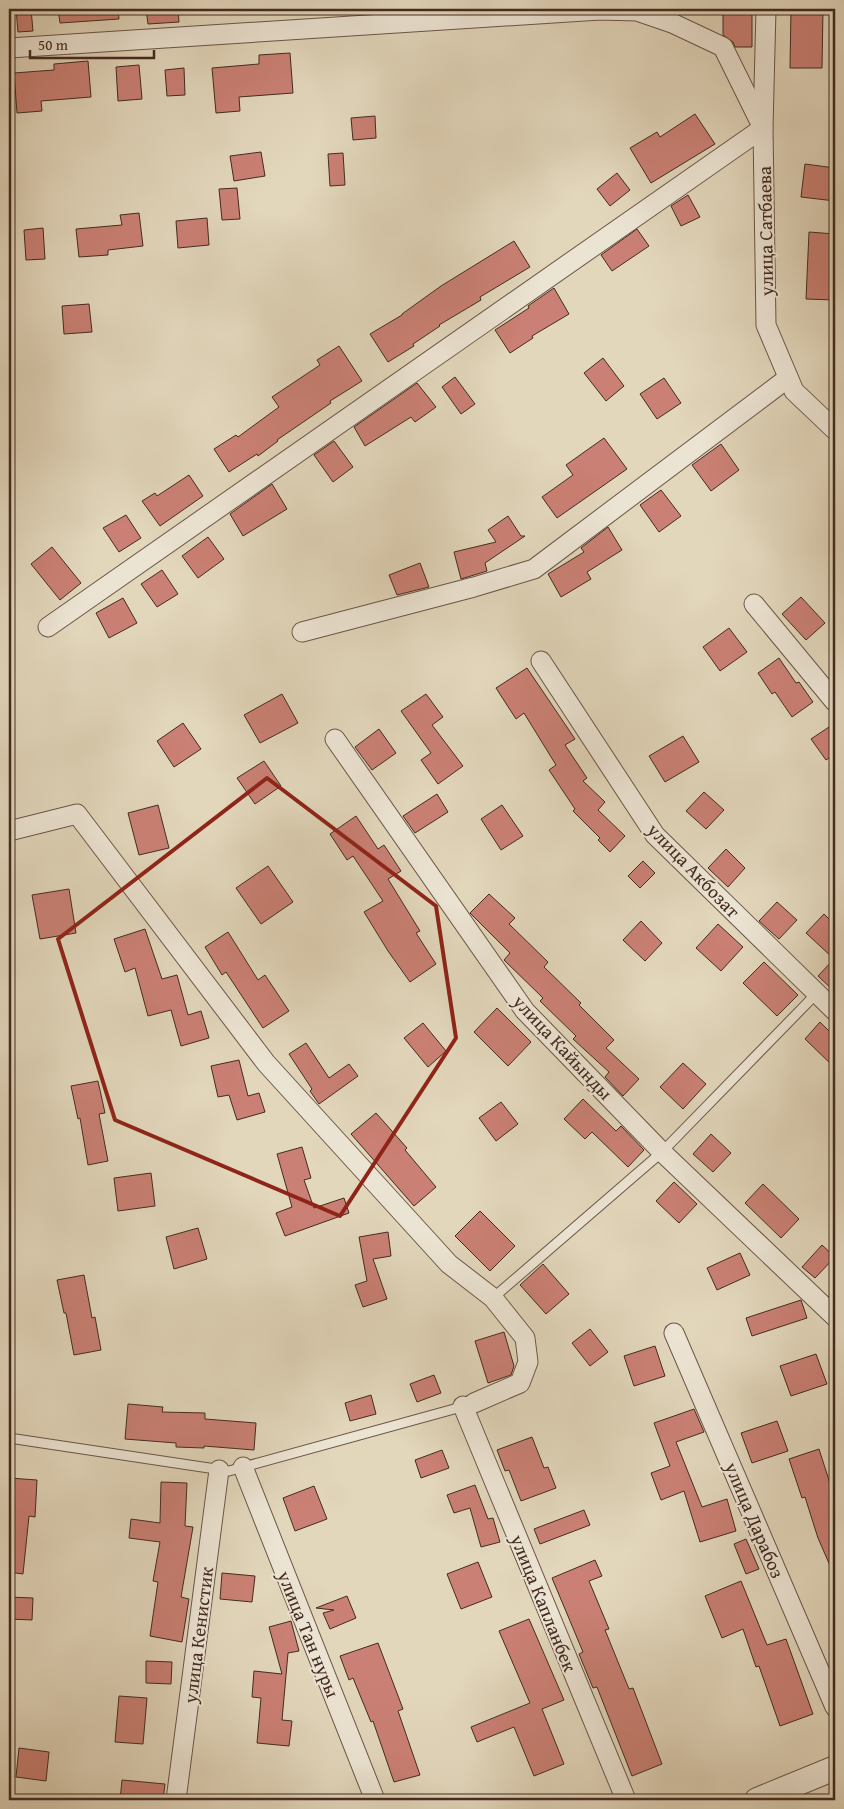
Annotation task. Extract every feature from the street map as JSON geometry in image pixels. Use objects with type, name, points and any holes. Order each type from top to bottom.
[{"type":"street","name":"улица Сатбаева","points":[[766,9],[763,128],[766,324],[794,391],[835,430]]},
{"type":"street","points":[[9,48],[600,10],[637,11],[672,23],[723,47],[763,128],[48,627]]},
{"type":"street","points":[[302,632],[474,587],[534,569],[788,378]]},
{"type":"street","points":[[754,604],[835,702]]},
{"type":"street","name":"улица Акбозат","points":[[541,661],[655,835],[835,1011]]},
{"type":"street","name":"улица Кайынды","points":[[335,738],[525,1011],[662,1152],[835,1317]]},
{"type":"street","points":[[9,831],[77,814],[266,1063],[449,1264],[492,1298],[526,1338],[528,1362],[520,1383],[469,1405]]},
{"type":"street","name":"улица Дарабоз","points":[[674,1332],[835,1706]]},
{"type":"street","name":"улица Капланбек","points":[[469,1405],[626,1800]]},
{"type":"street","name":"улица Тан нуры","points":[[243,1467],[374,1800]]},
{"type":"street","name":"улица Кенистик","points":[[176,1800],[219,1470]]},
{"type":"street","points":[[757,1800],[835,1768]]},
{"type":"lane","points":[[492,1298],[662,1152],[817,993]]},
{"type":"lane","points":[[9,1438],[229,1471],[469,1405]]},
{"type":"highlighted area","points":[[267,778],[436,906],[456,1038],[340,1216],[115,1120],[58,939]]},
{"type":"building","points":[[16,9],[31,9],[33,31],[18,32]]},
{"type":"building","points":[[58,9],[118,9],[119,19],[60,23]]},
{"type":"building","points":[[146,9],[178,9],[179,22],[148,24]]},
{"type":"building","points":[[723,9],[752,9],[752,47],[735,47],[733,42],[723,35]]},
{"type":"building","points":[[791,9],[823,9],[822,68],[790,68]]},
{"type":"building","points":[[290,53],[293,93],[239,97],[240,111],[216,113],[212,68],[259,64],[259,55]]},
{"type":"building","points":[[88,61],[91,97],[41,101],[42,111],[17,113],[14,73],[54,70],[54,64]]},
{"type":"building","points":[[139,65],[142,99],[118,101],[116,67]]},
{"type":"building","points":[[184,68],[185,95],[167,96],[165,70]]},
{"type":"building","points":[[695,114],[715,144],[651,183],[630,148],[657,132],[660,137]]},
{"type":"building","points":[[375,116],[376,138],[353,140],[351,118]]},
{"type":"building","points":[[261,152],[265,176],[234,181],[230,156]]},
{"type":"building","points":[[343,153],[345,185],[330,186],[328,154]]},
{"type":"building","points":[[805,164],[835,168],[835,201],[801,197]]},
{"type":"building","points":[[617,173],[630,190],[610,206],[597,189]]},
{"type":"building","points":[[237,188],[240,219],[222,220],[219,189]]},
{"type":"building","points":[[688,195],[700,217],[681,226],[671,206]]},
{"type":"building","points":[[139,213],[143,246],[108,250],[108,255],[79,257],[76,229],[122,225],[120,215]]},
{"type":"building","points":[[207,218],[209,245],[178,248],[176,221]]},
{"type":"building","points":[[43,228],[45,259],[26,260],[24,230]]},
{"type":"building","points":[[637,229],[649,246],[612,271],[601,255]]},
{"type":"building","points":[[809,232],[835,234],[835,300],[806,299]]},
{"type":"building","points":[[514,241],[530,267],[480,297],[481,300],[439,325],[413,344],[414,346],[388,362],[370,334],[402,315],[441,286]]},
{"type":"building","points":[[554,288],[569,314],[532,336],[533,338],[510,353],[495,330],[529,308],[528,306]]},
{"type":"building","points":[[89,304],[92,332],[64,334],[62,306]]},
{"type":"building","points":[[339,346],[362,381],[330,401],[331,403],[277,440],[258,456],[257,454],[229,472],[214,449],[236,435],[238,437],[279,407],[272,397],[320,365],[317,360]]},
{"type":"building","points":[[603,358],[624,386],[606,401],[584,373]]},
{"type":"building","points":[[455,377],[475,404],[461,414],[442,387]]},
{"type":"building","points":[[664,378],[681,403],[657,419],[640,394]]},
{"type":"building","points":[[417,383],[436,407],[415,422],[411,417],[365,446],[354,427]]},
{"type":"building","points":[[604,438],[627,469],[557,518],[542,497],[573,475],[566,465]]},
{"type":"building","points":[[334,441],[353,467],[333,482],[314,455]]},
{"type":"building","points":[[721,444],[739,470],[711,491],[692,465]]},
{"type":"building","points":[[189,475],[203,496],[160,526],[142,501],[155,493],[157,496]]},
{"type":"building","points":[[272,484],[287,509],[243,536],[230,514]]},
{"type":"building","points":[[661,490],[681,516],[659,532],[640,505]]},
{"type":"building","points":[[126,515],[141,538],[119,552],[103,528]]},
{"type":"building","points":[[508,516],[521,536],[525,536],[485,563],[487,571],[461,579],[454,552],[496,542],[488,530]]},
{"type":"building","points":[[608,527],[622,550],[587,572],[591,579],[561,597],[548,574],[584,552],[581,548]]},
{"type":"building","points":[[208,537],[224,559],[198,578],[182,556]]},
{"type":"building","points":[[52,547],[81,583],[60,600],[31,564]]},
{"type":"building","points":[[420,563],[429,587],[397,595],[389,575]]},
{"type":"building","points":[[162,570],[178,594],[157,607],[141,584]]},
{"type":"building","points":[[801,597],[825,623],[806,640],[782,614]]},
{"type":"building","points":[[123,598],[137,623],[109,638],[96,613]]},
{"type":"building","points":[[729,628],[747,652],[720,671],[703,647]]},
{"type":"building","points":[[779,658],[796,683],[799,682],[813,702],[792,717],[775,692],[772,694],[758,673]]},
{"type":"building","points":[[527,668],[575,739],[565,745],[587,778],[583,781],[605,802],[598,810],[625,836],[610,852],[598,840],[600,838],[573,811],[575,809],[549,770],[556,765],[524,713],[516,719],[496,688]]},
{"type":"building","points":[[282,694],[298,723],[260,743],[244,715]]},
{"type":"building","points":[[426,694],[443,717],[432,725],[463,766],[438,784],[421,760],[431,753],[401,711]]},
{"type":"building","points":[[183,723],[201,749],[174,767],[157,741]]},
{"type":"building","points":[[835,723],[835,754],[826,760],[811,739]]},
{"type":"building","points":[[379,729],[396,753],[372,770],[355,747]]},
{"type":"building","points":[[683,736],[699,762],[665,782],[649,756]]},
{"type":"building","points":[[264,761],[281,786],[255,804],[237,778]]},
{"type":"building","points":[[704,792],[724,810],[706,829],[686,811]]},
{"type":"building","points":[[437,794],[448,812],[415,833],[403,816]]},
{"type":"building","points":[[158,805],[169,848],[139,855],[128,813]]},
{"type":"building","points":[[502,805],[523,836],[501,850],[481,819]]},
{"type":"building","points":[[356,816],[378,849],[384,845],[401,871],[388,879],[420,931],[416,933],[436,964],[410,982],[364,912],[383,901],[353,856],[347,860],[330,834]]},
{"type":"building","points":[[726,849],[745,868],[728,887],[708,868]]},
{"type":"building","points":[[643,861],[655,873],[640,888],[628,876]]},
{"type":"building","points":[[268,866],[293,902],[261,924],[236,888]]},
{"type":"building","points":[[69,889],[76,933],[40,939],[32,895]]},
{"type":"building","points":[[489,894],[515,918],[509,924],[548,962],[544,967],[581,1003],[579,1005],[614,1040],[606,1048],[639,1079],[623,1096],[605,1077],[609,1072],[573,1039],[576,1036],[540,1001],[543,998],[504,960],[510,953],[470,913]]},
{"type":"building","points":[[777,902],[797,920],[779,939],[759,921]]},
{"type":"building","points":[[824,914],[835,925],[835,992],[818,976],[834,959],[806,933]]},
{"type":"building","points":[[641,921],[662,943],[645,961],[623,940]]},
{"type":"building","points":[[718,924],[743,947],[721,971],[696,948]]},
{"type":"building","points":[[145,929],[162,979],[177,975],[188,1015],[201,1011],[209,1038],[181,1046],[171,1010],[148,1016],[135,968],[125,972],[114,939]]},
{"type":"building","points":[[228,932],[258,980],[265,975],[289,1011],[263,1028],[226,972],[222,975],[205,947]]},
{"type":"building","points":[[764,962],[798,995],[777,1016],[743,983]]},
{"type":"building","points":[[497,1008],[531,1042],[508,1066],[474,1032]]},
{"type":"building","points":[[820,1022],[835,1037],[835,1068],[805,1039]]},
{"type":"building","points":[[423,1023],[446,1051],[428,1067],[404,1038]]},
{"type":"building","points":[[306,1043],[329,1078],[349,1064],[358,1076],[319,1104],[310,1091],[312,1089],[289,1054]]},
{"type":"building","points":[[239,1060],[248,1096],[259,1093],[265,1112],[237,1120],[229,1095],[218,1097],[211,1066]]},
{"type":"building","points":[[683,1063],[706,1084],[683,1109],[660,1087]]},
{"type":"building","points":[[98,1081],[105,1113],[99,1114],[108,1161],[88,1165],[80,1118],[78,1119],[71,1086]]},
{"type":"building","points":[[583,1099],[616,1131],[621,1126],[644,1150],[628,1167],[592,1132],[585,1139],[564,1119]]},
{"type":"building","points":[[501,1102],[518,1124],[496,1141],[479,1118]]},
{"type":"building","points":[[376,1113],[407,1148],[405,1150],[436,1187],[414,1206],[351,1134]]},
{"type":"building","points":[[711,1134],[731,1153],[713,1172],[693,1154]]},
{"type":"building","points":[[302,1147],[311,1178],[304,1180],[314,1208],[344,1198],[349,1213],[285,1236],[276,1213],[292,1207],[277,1154]]},
{"type":"building","points":[[151,1173],[155,1206],[118,1211],[114,1178]]},
{"type":"building","points":[[674,1182],[697,1204],[679,1223],[656,1201]]},
{"type":"building","points":[[763,1184],[799,1219],[781,1238],[745,1203]]},
{"type":"building","points":[[480,1211],[515,1246],[490,1271],[455,1236]]},
{"type":"building","points":[[198,1228],[207,1259],[174,1269],[166,1237]]},
{"type":"building","points":[[388,1232],[391,1256],[373,1259],[387,1299],[363,1307],[355,1285],[367,1281],[359,1237]]},
{"type":"building","points":[[822,1245],[835,1257],[815,1278],[802,1267]]},
{"type":"building","points":[[740,1253],[750,1275],[717,1290],[707,1268]]},
{"type":"building","points":[[543,1264],[569,1294],[546,1314],[520,1285]]},
{"type":"building","points":[[84,1275],[92,1318],[95,1317],[101,1350],[74,1355],[57,1280]]},
{"type":"building","points":[[801,1300],[807,1318],[752,1336],[746,1318]]},
{"type":"building","points":[[590,1329],[608,1352],[590,1366],[572,1343]]},
{"type":"building","points":[[504,1332],[514,1366],[511,1375],[488,1383],[475,1341]]},
{"type":"building","points":[[655,1346],[665,1376],[634,1386],[624,1356]]},
{"type":"building","points":[[816,1354],[827,1384],[791,1396],[780,1366]]},
{"type":"building","points":[[434,1375],[441,1393],[417,1402],[410,1384]]},
{"type":"building","points":[[371,1395],[376,1414],[350,1421],[345,1403]]},
{"type":"building","points":[[128,1404],[163,1407],[162,1412],[205,1413],[205,1419],[256,1423],[254,1450],[204,1446],[204,1448],[176,1447],[176,1443],[125,1439]]},
{"type":"building","points":[[694,1409],[704,1432],[676,1442],[702,1507],[727,1499],[736,1531],[700,1542],[684,1491],[661,1500],[651,1473],[670,1466],[654,1423]]},
{"type":"building","points":[[777,1421],[788,1451],[752,1463],[741,1433]]},
{"type":"building","points":[[532,1437],[544,1468],[548,1467],[556,1488],[521,1501],[509,1470],[505,1471],[497,1450]]},
{"type":"building","points":[[819,1449],[835,1499],[835,1577],[818,1538],[805,1497],[802,1498],[789,1459]]},
{"type":"building","points":[[442,1450],[449,1468],[421,1478],[415,1460]]},
{"type":"building","points":[[9,1478],[37,1480],[35,1517],[29,1516],[23,1574],[9,1572]]},
{"type":"building","points":[[161,1482],[187,1483],[185,1526],[193,1527],[181,1597],[189,1599],[182,1642],[150,1636],[158,1582],[153,1581],[160,1542],[129,1538],[131,1519],[160,1523]]},
{"type":"building","points":[[475,1485],[488,1519],[493,1518],[500,1542],[481,1547],[470,1508],[454,1513],[447,1495]]},
{"type":"building","points":[[314,1486],[327,1519],[295,1531],[283,1498]]},
{"type":"building","points":[[584,1510],[590,1525],[540,1544],[534,1529]]},
{"type":"building","points":[[746,1539],[759,1569],[746,1574],[734,1544]]},
{"type":"building","points":[[595,1560],[602,1576],[589,1581],[609,1629],[605,1630],[629,1689],[633,1688],[662,1764],[632,1776],[597,1687],[593,1688],[579,1654],[583,1652],[552,1578]]},
{"type":"building","points":[[478,1562],[492,1597],[461,1609],[447,1574]]},
{"type":"building","points":[[222,1573],[255,1576],[252,1602],[220,1599]]},
{"type":"building","points":[[741,1581],[767,1645],[786,1639],[813,1714],[780,1726],[759,1666],[756,1667],[743,1629],[722,1638],[705,1596]]},
{"type":"building","points":[[347,1596],[356,1618],[330,1629],[323,1613],[334,1610],[316,1608]]},
{"type":"building","points":[[9,1597],[33,1598],[32,1620],[9,1619]]},
{"type":"building","points":[[529,1619],[564,1700],[542,1709],[564,1764],[534,1776],[514,1727],[477,1742],[471,1727],[530,1703],[499,1631]]},
{"type":"building","points":[[291,1621],[299,1651],[288,1653],[282,1720],[292,1721],[289,1746],[257,1743],[261,1698],[252,1697],[254,1671],[282,1674],[269,1627]]},
{"type":"building","points":[[378,1643],[403,1709],[398,1711],[420,1775],[394,1782],[373,1721],[371,1722],[353,1678],[349,1680],[340,1656]]},
{"type":"building","points":[[146,1661],[172,1662],[171,1684],[146,1683]]},
{"type":"building","points":[[119,1696],[147,1698],[143,1744],[115,1742]]},
{"type":"building","points":[[19,1748],[49,1752],[46,1781],[16,1777]]},
{"type":"building","points":[[122,1780],[165,1784],[163,1800],[120,1800]]}]
